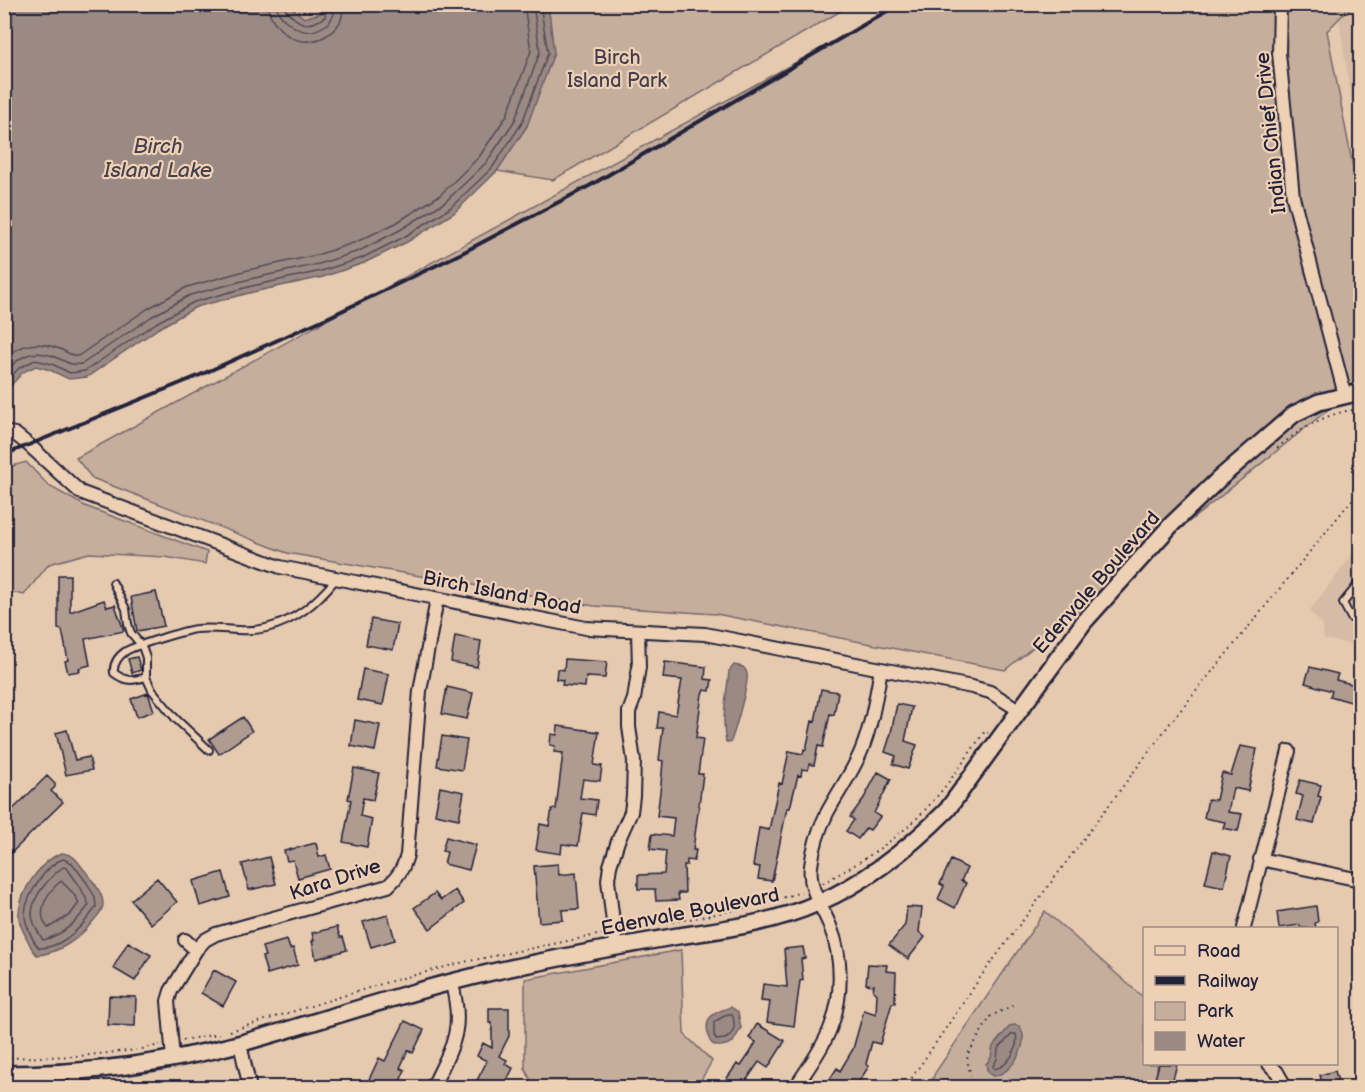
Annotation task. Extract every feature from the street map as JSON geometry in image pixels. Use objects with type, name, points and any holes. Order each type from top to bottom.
[{"type":"street","name":"Indian Chief Drive","points":[[1280,4],[1279,53],[1293,197],[1353,394]]},
{"type":"street","name":"Edenvale Boulevard","points":[[4,1074],[75,1072],[173,1059],[240,1044],[451,981],[615,939],[775,919],[816,896],[885,864],[920,837],[947,810],[1084,622],[1180,516],[1294,414],[1319,402],[1353,394]]},
{"type":"street","name":"Birch Island Road","points":[[4,432],[15,434],[80,492],[280,567],[586,628],[705,634],[972,687],[990,692],[1019,710]]},
{"type":"street","name":"Kara Drive","points":[[173,1059],[168,1001],[171,991],[196,950],[205,940],[216,934],[388,886],[407,869],[420,691],[436,599]]},
{"type":"street","points":[[615,939],[608,880],[618,841],[631,812],[633,796],[634,760],[629,712],[634,699],[639,667],[638,631]]},
{"type":"street","points":[[795,1088],[830,1030],[838,1005],[840,978],[838,951],[830,926],[816,896],[811,867],[816,840],[826,814],[862,750],[881,669]]},
{"type":"street","points":[[1244,927],[1288,751]]},
{"type":"street","points":[[1260,859],[1360,880]]},
{"type":"street","points":[[186,940],[196,950]]},
{"type":"street","points":[[432,1088],[455,1038],[457,1003],[451,981]]},
{"type":"street","points":[[240,1044],[250,1088]]},
{"type":"street","points":[[1270,1065],[1286,1088]]},
{"type":"street","points":[[75,1072],[75,1088]]},
{"type":"lane","points":[[146,677],[131,682],[122,680],[114,674],[113,666],[127,650],[196,629],[263,629],[286,621],[319,600],[336,578]]},
{"type":"lane","points":[[1360,582],[1343,603],[1351,618],[1360,620]]},
{"type":"lane","points":[[113,583],[126,609],[131,633],[142,646],[146,658],[146,677],[152,690],[209,750]]},
{"type":"path","points":[[1272,452],[1303,428],[1331,415],[1360,409]]},
{"type":"path","points":[[905,1088],[982,975],[1116,794],[1171,722],[1360,490]]},
{"type":"path","points":[[4,1058],[80,1056],[141,1049],[224,1033],[388,982],[464,962],[615,939],[767,903],[816,896],[849,868],[892,839],[918,817],[957,770],[985,731],[998,740]]},
{"type":"path","points":[[974,1088],[967,1060],[968,1054],[991,1016],[1017,1004]]},
{"type":"shaded area","points":[[1352,5],[1360,5],[1360,161],[1339,19]]},
{"type":"shaded area","points":[[1360,545],[1360,646],[1324,639],[1322,624],[1309,611]]},
{"type":"green space","points":[[288,5],[313,5],[322,13],[304,18]]},
{"type":"green space","name":"Birch Island Park","points":[[545,5],[851,5],[553,180],[497,171],[527,126],[549,11]]},
{"type":"green space","points":[[900,5],[1352,5],[1327,31],[1360,204],[1360,384],[1005,670],[716,614],[594,606],[287,553],[92,478],[76,458]]},
{"type":"green space","points":[[26,462],[49,486],[85,506],[207,552],[205,564],[165,557],[89,553],[49,564],[24,595],[5,591],[5,468]]},
{"type":"green space","points":[[1045,911],[1143,997],[1143,1065],[1157,1065],[1158,1087],[929,1088],[935,1073]]},
{"type":"green space","points":[[681,950],[684,1034],[712,1061],[697,1087],[534,1087],[525,1068],[525,979]]},
{"type":"water","name":"Birch Island Lake","points":[[5,5],[288,5],[304,18],[322,13],[313,5],[545,5],[549,11],[554,53],[527,126],[497,171],[454,213],[407,242],[364,263],[323,277],[196,307],[159,328],[87,377],[69,379],[36,366],[23,372],[5,392]]},
{"type":"water","points":[[734,665],[743,667],[747,672],[747,680],[730,743],[726,742],[724,716],[729,671]]},
{"type":"water","points":[[62,853],[73,857],[86,872],[99,891],[103,906],[99,915],[76,938],[61,948],[37,955],[31,948],[20,923],[21,903],[33,877],[47,862]]},
{"type":"water","points":[[731,1007],[738,1012],[741,1028],[733,1042],[716,1046],[709,1038],[709,1019],[716,1013]]},
{"type":"water","points":[[1010,1026],[1019,1026],[1022,1032],[1023,1040],[1018,1056],[1007,1070],[993,1076],[988,1073],[986,1064],[991,1058],[993,1046]]},
{"type":"building","points":[[58,575],[70,575],[70,612],[104,600],[107,607],[115,605],[124,631],[85,639],[90,665],[79,668],[80,671],[68,673],[62,630],[58,629]]},
{"type":"building","points":[[156,592],[164,626],[137,631],[131,597]]},
{"type":"building","points":[[371,619],[398,624],[393,650],[366,645]]},
{"type":"building","points":[[455,636],[481,641],[477,667],[451,662]]},
{"type":"building","points":[[137,657],[141,670],[132,673],[128,659]]},
{"type":"building","points":[[565,659],[607,662],[605,678],[586,677],[585,687],[562,685],[563,680],[556,679],[557,669],[564,670]]},
{"type":"building","points":[[665,662],[706,667],[705,679],[712,680],[710,691],[704,690],[702,694],[696,738],[703,739],[698,774],[703,774],[693,850],[696,850],[694,861],[687,860],[687,865],[684,865],[685,893],[678,893],[679,900],[656,901],[655,889],[638,889],[638,875],[664,874],[666,851],[650,849],[652,834],[672,836],[674,818],[657,816],[663,761],[659,760],[663,728],[657,728],[659,712],[676,715],[682,680],[663,678]]},
{"type":"building","points":[[1310,667],[1338,674],[1336,680],[1355,685],[1351,702],[1330,696],[1332,691],[1305,683]]},
{"type":"building","points":[[363,669],[389,674],[383,705],[357,700]]},
{"type":"building","points":[[447,687],[473,693],[467,719],[442,714]]},
{"type":"building","points":[[821,689],[838,692],[834,715],[830,714],[823,747],[818,746],[814,765],[810,764],[808,770],[802,769],[801,776],[798,775],[790,808],[787,808],[772,881],[758,879],[760,867],[753,866],[759,828],[769,830],[779,783],[782,784],[789,751],[803,754],[804,749],[806,750],[812,721],[815,722]]},
{"type":"building","points":[[148,693],[154,711],[137,717],[131,699]]},
{"type":"building","points":[[897,704],[912,707],[905,741],[917,745],[908,769],[893,764],[896,756],[885,752]]},
{"type":"building","points":[[243,717],[252,731],[219,754],[209,739]]},
{"type":"building","points":[[355,720],[380,725],[375,751],[351,746]]},
{"type":"building","points":[[558,726],[599,732],[594,765],[602,766],[600,781],[583,779],[580,798],[597,800],[595,815],[583,813],[578,846],[562,844],[561,854],[536,850],[540,824],[549,826],[552,809],[556,809],[563,753],[554,752],[555,746],[550,745],[551,734],[557,735]]},
{"type":"building","points":[[67,730],[75,760],[89,757],[92,770],[66,775],[56,733]]},
{"type":"building","points":[[442,736],[467,740],[462,770],[437,766]]},
{"type":"building","points":[[1240,746],[1257,749],[1248,791],[1233,788],[1228,812],[1242,814],[1238,831],[1223,828],[1225,822],[1204,818],[1208,799],[1216,800],[1222,773],[1231,775]]},
{"type":"building","points":[[354,768],[379,773],[373,800],[363,798],[360,816],[372,819],[367,847],[343,842]]},
{"type":"building","points":[[878,772],[891,779],[874,813],[880,817],[870,830],[866,828],[858,839],[846,831],[854,820],[850,817],[864,798]]},
{"type":"building","points":[[47,776],[55,784],[51,791],[63,802],[4,860],[4,818]]},
{"type":"building","points":[[1300,780],[1321,785],[1318,796],[1321,797],[1314,824],[1297,820],[1303,796],[1296,794]]},
{"type":"building","points":[[440,787],[464,792],[459,819],[435,814]]},
{"type":"building","points":[[446,837],[476,845],[469,870],[444,864],[447,852],[442,851]]},
{"type":"building","points":[[316,843],[319,857],[326,855],[330,869],[298,878],[293,860],[287,861],[284,851]]},
{"type":"building","points":[[1213,851],[1231,856],[1224,887],[1205,883]]},
{"type":"building","points":[[269,857],[276,884],[249,890],[242,864]]},
{"type":"building","points":[[951,860],[967,868],[961,881],[966,883],[955,908],[938,899],[944,886],[940,884]]},
{"type":"building","points":[[558,864],[559,875],[576,873],[579,909],[562,910],[563,920],[539,922],[534,866]]},
{"type":"building","points":[[223,872],[230,897],[200,906],[193,881]]},
{"type":"building","points":[[157,878],[177,902],[151,924],[131,900]]},
{"type":"building","points":[[455,890],[464,903],[430,929],[414,908],[435,893],[441,900]]},
{"type":"building","points":[[1316,906],[1318,922],[1315,923],[1316,927],[1300,927],[1300,925],[1279,927],[1277,912]]},
{"type":"building","points":[[907,907],[922,908],[919,932],[925,937],[908,959],[889,945],[905,925]]},
{"type":"building","points":[[388,915],[395,940],[371,947],[363,922]]},
{"type":"building","points":[[337,927],[347,950],[316,959],[312,933]]},
{"type":"building","points":[[287,940],[290,949],[293,948],[298,965],[267,974],[262,957],[265,956],[262,947]]},
{"type":"building","points":[[128,942],[151,955],[135,981],[113,968]]},
{"type":"building","points":[[803,947],[805,958],[801,959],[803,980],[800,981],[794,1026],[767,1022],[770,1002],[761,1001],[763,984],[787,987],[784,949]]},
{"type":"building","points":[[868,964],[887,965],[886,971],[896,972],[895,1003],[892,1003],[880,1044],[872,1042],[866,1064],[869,1066],[855,1088],[845,1083],[842,1088],[824,1088],[837,1068],[840,1071],[853,1049],[864,1010],[876,1014],[877,994],[873,990],[874,985],[866,984]]},
{"type":"building","points":[[214,970],[236,982],[223,1006],[201,993]]},
{"type":"building","points":[[109,996],[136,997],[135,1026],[108,1025]]},
{"type":"building","points":[[489,1008],[509,1008],[509,1036],[499,1056],[507,1060],[505,1064],[513,1068],[503,1088],[473,1088],[487,1061],[477,1056],[483,1043],[492,1048],[492,1023],[489,1023]]},
{"type":"building","points":[[405,1021],[424,1030],[413,1053],[408,1050],[400,1068],[405,1070],[397,1088],[365,1088],[379,1058],[385,1061]]},
{"type":"building","points":[[757,1024],[785,1041],[768,1068],[759,1062],[741,1088],[720,1088],[737,1064],[741,1066],[750,1053],[756,1042],[749,1038]]},
{"type":"building","points":[[1159,1065],[1177,1065],[1172,1083],[1155,1079]]},
{"type":"building","points":[[1335,1071],[1340,1088],[1323,1088],[1320,1075]]},
{"type":"railway","points":[[4,455],[198,376],[462,253],[591,185],[899,4]]}]
